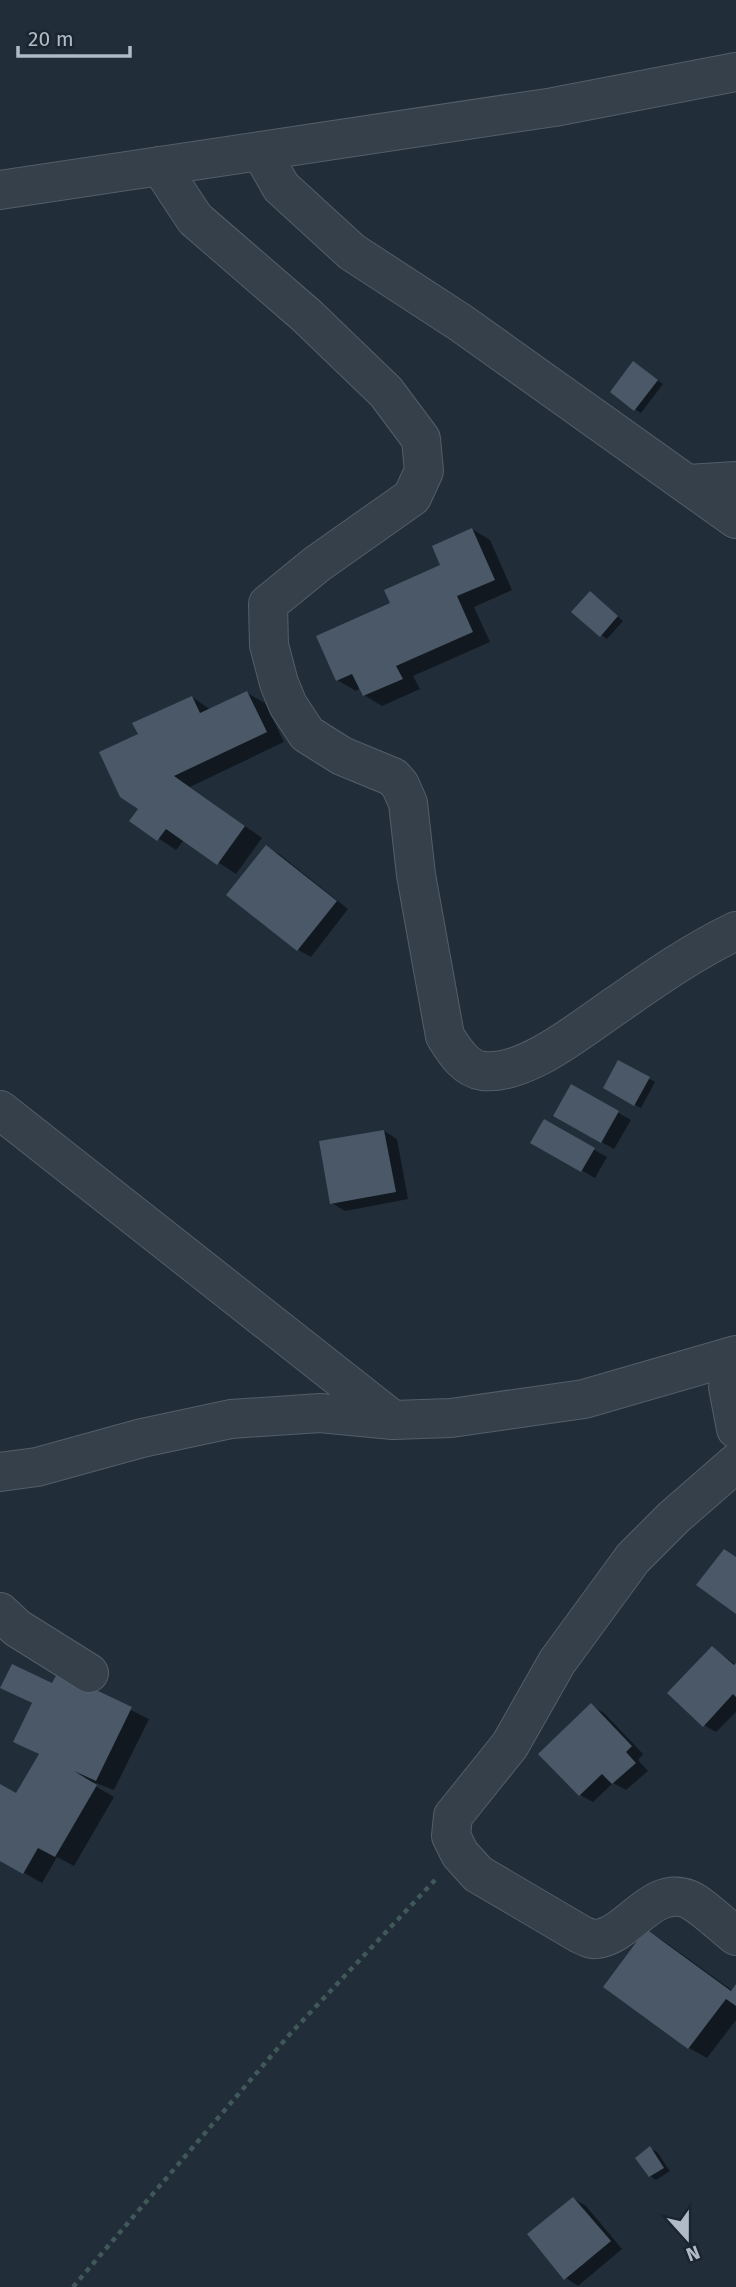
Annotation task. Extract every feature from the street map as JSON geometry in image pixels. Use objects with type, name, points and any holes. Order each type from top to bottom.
[{"type":"street","points":[[0,190],[554,107],[736,72]]},
{"type":"street","points":[[261,152],[281,187],[352,252],[461,323],[736,519]]},
{"type":"street","points":[[160,166],[195,219],[306,315],[386,392],[421,439],[424,471],[412,497],[317,564],[268,604],[269,645],[288,705],[307,734],[342,756],[393,777],[400,785],[408,803],[416,876],[445,1036],[458,1057],[482,1071],[513,1068],[555,1048],[634,993],[715,941],[736,931]]},
{"type":"street","points":[[688,484],[736,481]]},
{"type":"street","points":[[0,1110],[393,1420]]},
{"type":"street","points":[[0,1472],[37,1467],[142,1438],[231,1419],[320,1413],[393,1420],[451,1418],[584,1399],[736,1355]]},
{"type":"street","points":[[736,1371],[728,1388],[736,1429]]},
{"type":"street","points":[[736,1463],[694,1498],[633,1558],[556,1662],[510,1745],[453,1816],[451,1836],[460,1854],[478,1874],[594,1940],[617,1932],[657,1902],[676,1897],[689,1899],[736,1936]]},
{"type":"street","points":[[0,1612],[17,1628],[89,1673]]},
{"type":"path","points":[[73,2287],[290,2034],[460,1854]]},
{"type":"building","points":[[633,361],[658,380],[634,411],[610,392]]},
{"type":"building","points":[[472,528],[495,580],[457,596],[473,632],[396,666],[403,679],[363,696],[352,674],[336,681],[316,636],[390,603],[384,590],[440,565],[432,546]]},
{"type":"building","points":[[590,591],[618,616],[600,637],[571,612]]},
{"type":"building","points":[[247,691],[267,732],[174,776],[245,826],[217,865],[166,829],[157,841],[129,821],[138,809],[120,797],[99,752],[138,734],[132,723],[192,696],[200,713]]},
{"type":"building","points":[[266,845],[337,901],[297,951],[226,895]]},
{"type":"building","points":[[618,1060],[650,1077],[634,1106],[603,1088]]},
{"type":"building","points":[[571,1084],[619,1111],[601,1143],[553,1116]]},
{"type":"building","points":[[544,1119],[595,1148],[581,1172],[530,1143]]},
{"type":"building","points":[[384,1130],[396,1192],[330,1204],[319,1141]]},
{"type":"building","points":[[724,1549],[736,1557],[736,1614],[696,1585]]},
{"type":"building","points":[[712,1646],[734,1665],[736,1663],[736,1697],[733,1694],[703,1727],[667,1693]]},
{"type":"building","points":[[12,1664],[52,1683],[58,1672],[132,1707],[96,1781],[74,1771],[97,1785],[55,1857],[38,1848],[23,1874],[0,1861],[0,1784],[16,1793],[39,1754],[13,1742],[32,1703],[0,1688]]},
{"type":"building","points":[[591,1703],[632,1746],[626,1752],[636,1763],[612,1784],[602,1774],[579,1796],[538,1754]]},
{"type":"building","points":[[646,1929],[731,1991],[736,1984],[736,2006],[726,1999],[688,2049],[603,1987]]},
{"type":"building","points":[[650,2146],[664,2168],[649,2177],[635,2158]]},
{"type":"building","points":[[573,2197],[611,2241],[564,2280],[527,2234]]}]
